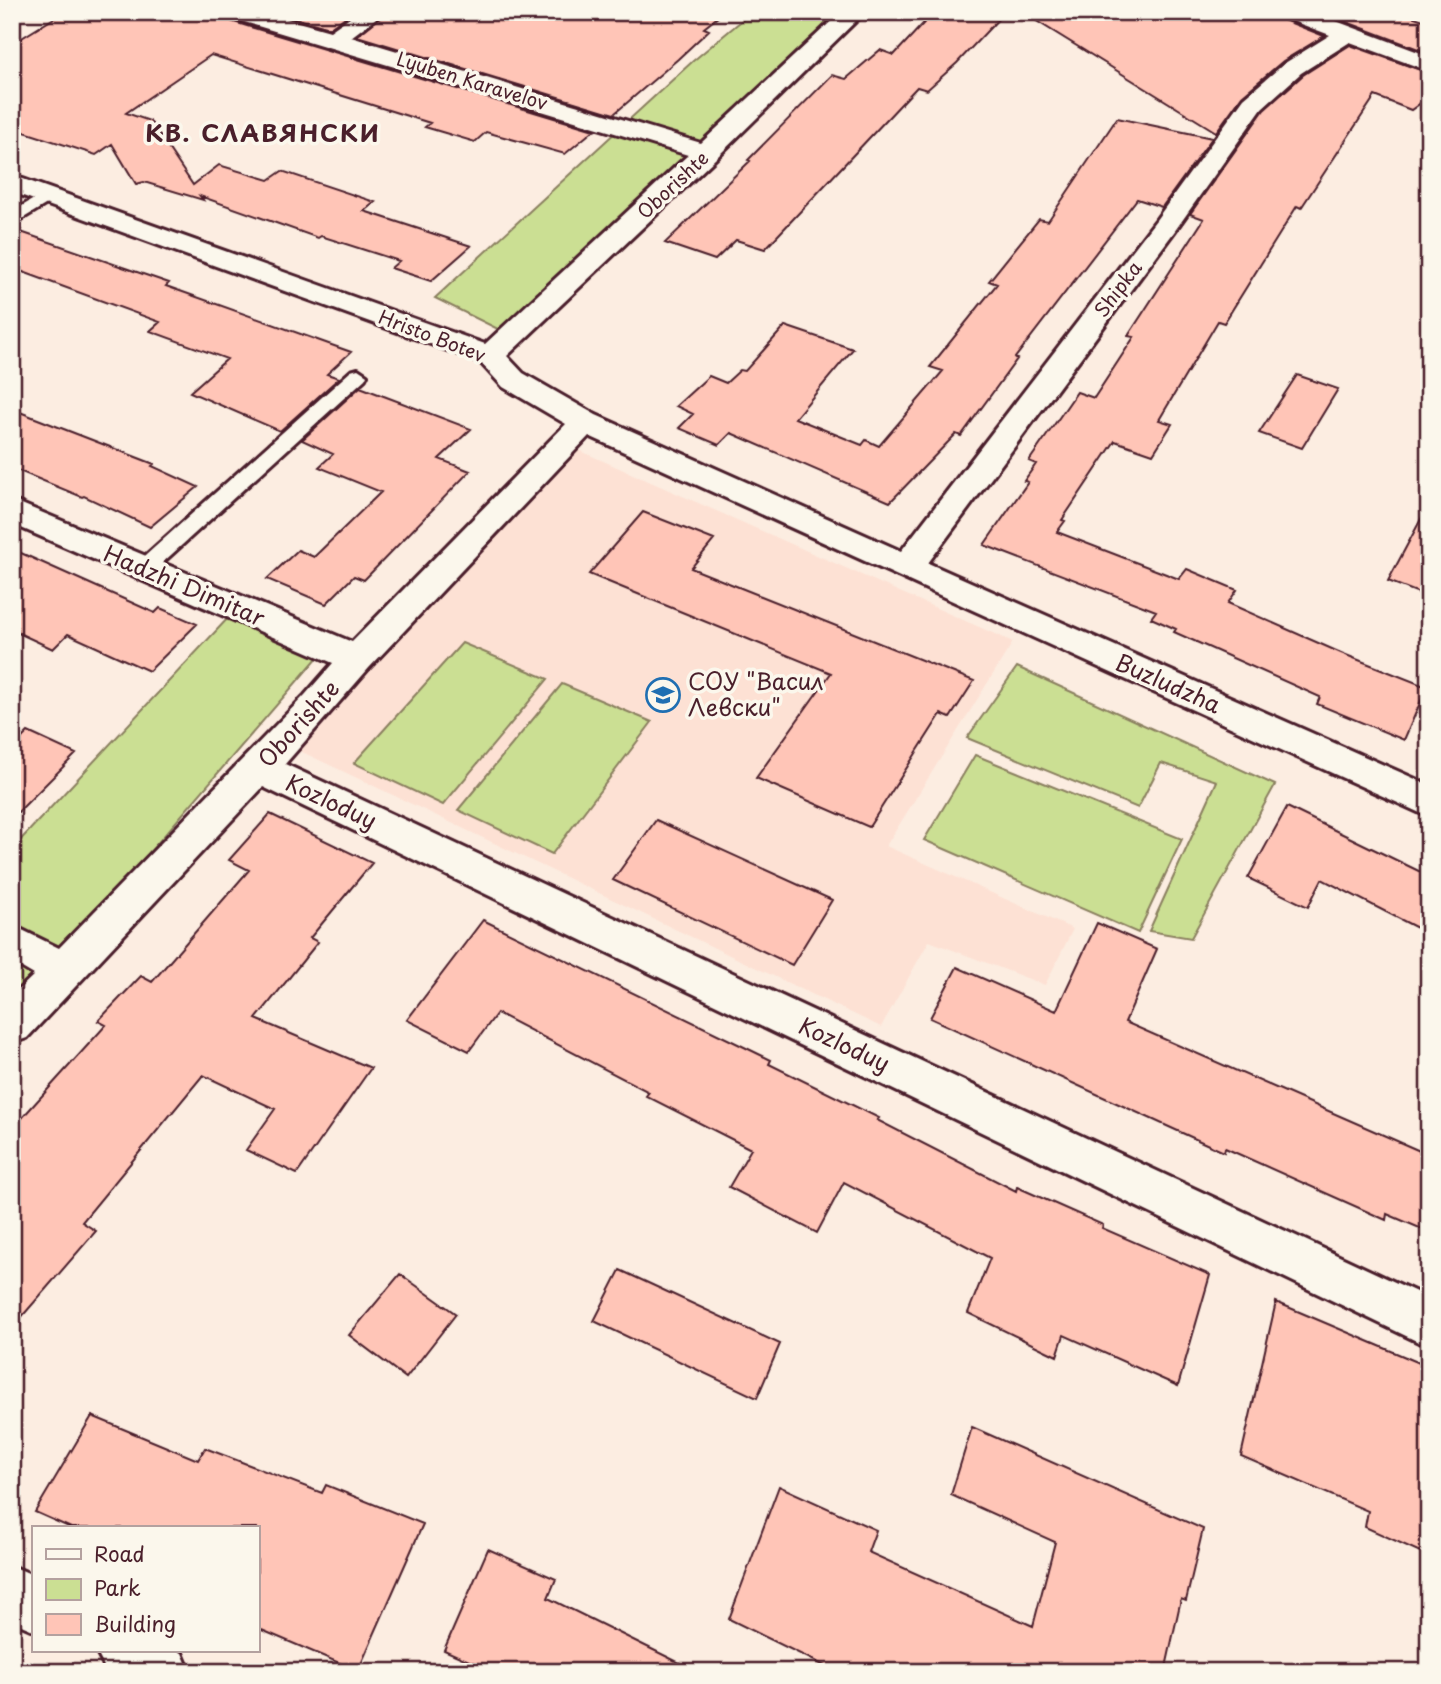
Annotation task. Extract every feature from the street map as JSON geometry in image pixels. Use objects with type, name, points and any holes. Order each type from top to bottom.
[{"type":"street","name":"Lyuben Karavelov","points":[[236,12],[707,153]]},
{"type":"street","points":[[333,39],[373,12]]},
{"type":"street","name":"Oborishte","points":[[490,356],[854,12]]},
{"type":"street","points":[[1290,12],[1429,64]]},
{"type":"street","name":"Shipka","points":[[908,566],[1166,226],[1253,103],[1285,74],[1347,34]]},
{"type":"street","name":"Hristo Botev","points":[[12,183],[490,356],[513,380],[585,422],[908,566]]},
{"type":"street","name":"Oborishte","points":[[12,1025],[585,422]]},
{"type":"street","name":"Hadzhi Dimitar","points":[[12,511],[357,659]]},
{"type":"street","name":"Buzludzha","points":[[908,566],[1429,802]]},
{"type":"street","name":"Kozloduy","points":[[259,768],[1429,1323]]},
{"type":"street","points":[[12,942],[62,970]]},
{"type":"street","points":[[12,1592],[32,1602]]},
{"type":"street","points":[[125,1652],[163,1672]]},
{"type":"lane","points":[[12,220],[49,195]]},
{"type":"lane","points":[[143,569],[358,375]]},
{"type":"shaded area","name":"СОУ \"Васил Левски\"","points":[[576,449],[1013,642],[886,846],[1073,929],[1045,985],[929,941],[881,1027],[296,749]]},
{"type":"green space","points":[[752,12],[857,12],[512,336],[435,298],[693,61]]},
{"type":"green space","points":[[229,617],[318,657],[12,1012],[12,849]]},
{"type":"green space","points":[[462,643],[548,679],[443,805],[354,763]]},
{"type":"green space","points":[[1017,667],[1275,785],[1191,938],[1149,931],[1217,781],[1161,763],[1138,808],[967,738]]},
{"type":"green space","points":[[562,684],[652,722],[552,854],[458,810]]},
{"type":"green space","points":[[975,755],[1182,839],[1138,933],[924,840]]},
{"type":"building","points":[[64,12],[223,12],[227,20],[594,130],[565,154],[486,132],[475,142],[425,127],[430,123],[211,55],[126,113],[150,121],[193,185],[219,165],[269,180],[282,171],[375,202],[364,211],[471,246],[431,281],[391,268],[399,261],[321,236],[318,238],[200,196],[203,200],[144,182],[136,184],[112,144],[96,155],[12,128],[12,44]]},
{"type":"building","points":[[273,12],[352,12],[330,28]]},
{"type":"building","points":[[387,12],[724,12],[704,28],[709,30],[678,59],[614,114],[357,36]]},
{"type":"building","points":[[934,12],[1005,12],[957,63],[927,90],[917,87],[765,249],[736,240],[715,260],[665,243],[750,161],[748,160],[832,75],[846,79],[880,50],[894,55]]},
{"type":"building","points":[[1022,12],[1277,12],[1281,19],[1324,36],[1283,61],[1242,96],[1216,132]]},
{"type":"building","points":[[1320,12],[1400,12],[1429,22],[1429,53]]},
{"type":"building","points":[[1350,45],[1429,73],[1429,97],[1411,110],[1375,96],[1301,208],[1297,206],[1224,323],[1218,321],[1159,420],[1172,424],[1153,454],[1115,441],[1062,520],[1065,521],[1057,532],[1179,579],[1187,569],[1237,590],[1228,603],[1341,653],[1427,687],[1404,740],[1317,704],[1320,697],[1174,632],[1176,629],[1151,618],[1156,611],[984,545],[1028,482],[1024,481],[1036,464],[1029,461],[1077,392],[1094,398],[1134,337],[1128,336],[1204,219],[1190,214],[1264,110],[1303,75]]},
{"type":"building","points":[[1117,118],[1212,138],[1162,207],[1137,199],[1015,358],[1017,359],[961,436],[956,434],[890,502],[731,433],[719,445],[679,428],[693,414],[676,406],[709,376],[726,383],[740,370],[745,371],[785,326],[853,349],[795,418],[862,445],[866,440],[879,446],[943,371],[930,367],[997,284],[989,281],[1039,219],[1048,221]]},
{"type":"building","points":[[12,229],[169,283],[166,286],[351,352],[327,374],[339,378],[280,431],[190,392],[227,359],[150,331],[160,322],[12,268]]},
{"type":"building","points":[[1297,375],[1338,389],[1302,448],[1259,433]]},
{"type":"building","points":[[360,387],[471,429],[439,459],[470,471],[364,580],[354,576],[326,604],[267,579],[298,550],[314,557],[381,492],[319,467],[333,454],[302,440]]},
{"type":"building","points":[[12,409],[154,464],[152,466],[198,487],[150,527],[84,496],[12,468]]},
{"type":"building","points":[[1429,504],[1429,597],[1388,581]]},
{"type":"building","points":[[643,512],[714,540],[691,568],[974,681],[950,718],[941,714],[869,827],[756,778],[831,673],[589,574]]},
{"type":"building","points":[[12,549],[155,613],[160,608],[197,624],[149,671],[68,634],[53,649],[12,630]]},
{"type":"building","points":[[28,732],[76,754],[12,818],[12,748]]},
{"type":"building","points":[[1287,807],[1429,876],[1429,934],[1322,879],[1308,907],[1248,878]]},
{"type":"building","points":[[270,814],[372,863],[310,938],[318,942],[256,1019],[371,1068],[297,1174],[246,1150],[275,1109],[203,1075],[82,1222],[96,1231],[12,1328],[12,1129],[106,1025],[98,1021],[141,976],[152,982],[249,870],[229,860]]},
{"type":"building","points":[[656,820],[832,900],[792,965],[613,880]]},
{"type":"building","points":[[483,920],[771,1060],[769,1064],[879,1118],[877,1120],[1016,1191],[1017,1187],[1210,1275],[1178,1386],[1064,1335],[1057,1356],[968,1313],[990,1258],[844,1182],[817,1233],[729,1187],[751,1149],[646,1096],[649,1092],[497,1013],[469,1051],[407,1020]]},
{"type":"building","points":[[1097,923],[1157,949],[1125,1022],[1429,1155],[1429,1232],[1387,1214],[1386,1220],[1225,1148],[1224,1152],[930,1018],[957,967],[1056,1011]]},
{"type":"building","points":[[620,1270],[780,1344],[757,1398],[594,1321]]},
{"type":"building","points":[[400,1274],[456,1314],[406,1378],[349,1335]]},
{"type":"building","points":[[1276,1302],[1429,1367],[1429,1556],[1365,1527],[1368,1511],[1241,1456]]},
{"type":"building","points":[[92,1416],[198,1460],[205,1448],[322,1493],[326,1485],[423,1524],[358,1671],[259,1629],[259,1526],[66,1526],[35,1512]]},
{"type":"building","points":[[972,1427],[1203,1529],[1186,1601],[1181,1599],[1165,1672],[837,1672],[729,1619],[779,1486],[876,1530],[868,1552],[1033,1626],[1055,1542],[951,1495]]},
{"type":"building","points":[[488,1549],[556,1579],[548,1598],[698,1672],[494,1672],[444,1650]]},
{"type":"place","name":"СОУ \"Васил Левски\"","points":[[663,695]]},
{"type":"district","name":"КВ. СЛАВЯНСКИ","points":[[263,134]]}]
